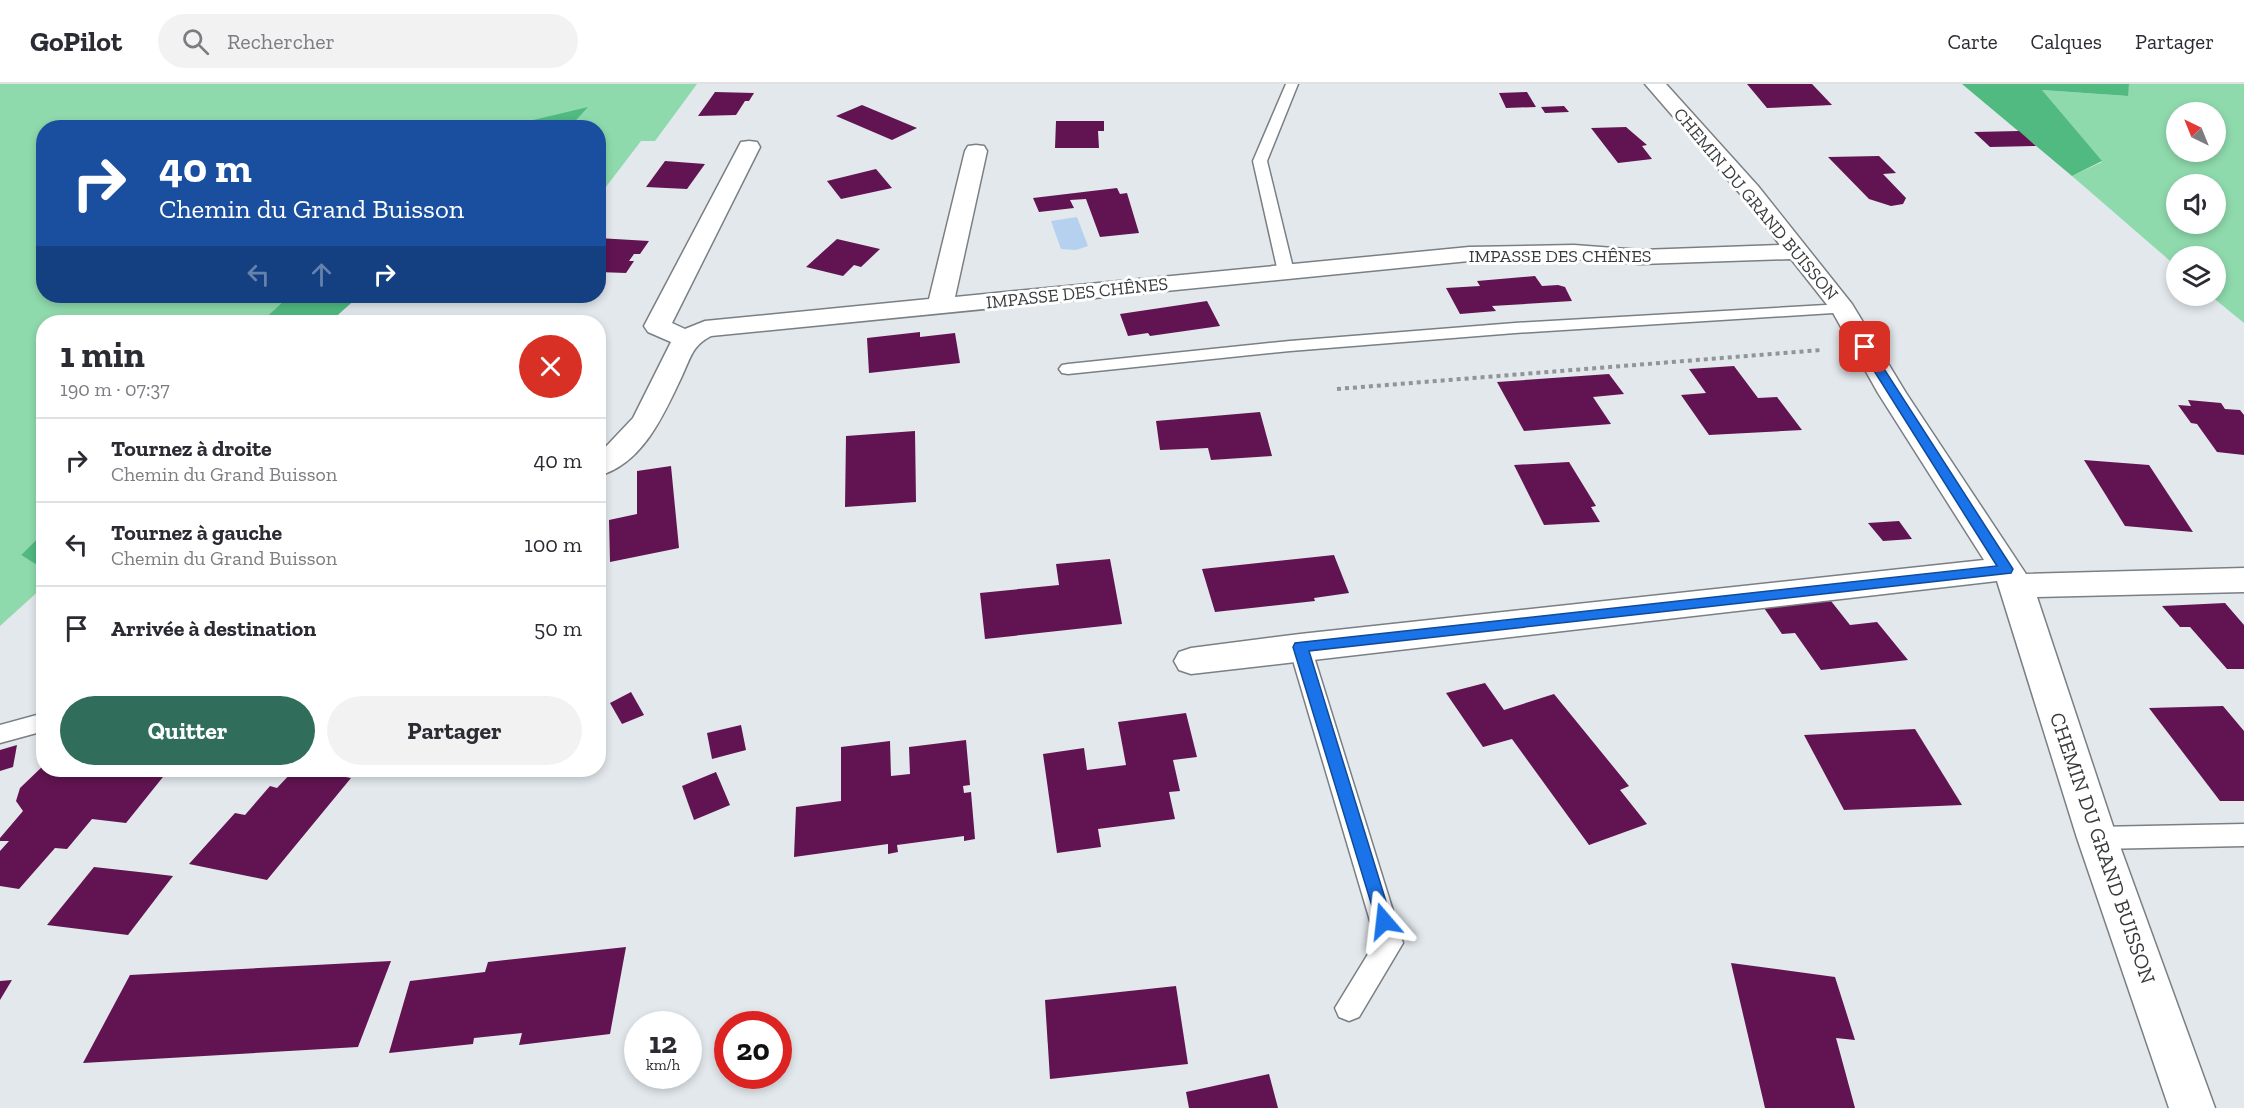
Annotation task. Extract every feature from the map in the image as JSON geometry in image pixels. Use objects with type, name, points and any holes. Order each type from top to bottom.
[{"type":"street","name":"CHEMIN DU GRAND BUISSON","points":[[1655,84],[1799,251],[1843,309],[2012,578],[2097,838],[2192,1108]]},
{"type":"street","points":[[606,463],[613,460],[646,422],[686,339],[657,326],[749,147]]},
{"type":"street","points":[[940,306],[976,151]]},
{"type":"street","name":"IMPASSE DES CHÊNES","points":[[686,339],[705,329],[1469,254],[1574,252],[1641,257],[1799,251]]},
{"type":"street","points":[[1191,661],[1300,647],[2012,578],[2244,580]]},
{"type":"lane","points":[[1286,272],[1260,161],[1292,84]]},
{"type":"lane","points":[[1068,369],[1290,346],[1515,328],[1843,309]]},
{"type":"lane","points":[[1300,647],[1390,943],[1349,1008]]},
{"type":"lane","points":[[0,734],[36,724]]},
{"type":"lane","points":[[2097,838],[2244,835]]},
{"type":"path","points":[[1337,388],[1865,347]]},
{"type":"green space","points":[[0,84],[697,84],[655,141],[641,141],[606,187],[606,120],[576,120],[586,108],[537,120],[36,120],[36,303],[281,303],[269,315],[36,315],[36,540],[21,555],[36,565],[36,593],[0,626]]},
{"type":"green space","points":[[1962,84],[2129,84],[2128,96],[2042,90],[2102,161],[2072,176]]},
{"type":"green space","points":[[2129,84],[2244,84],[2244,323],[2223,306],[2226,306],[2226,246],[2166,246],[2166,257],[2072,176],[2102,162],[2042,90],[2127,96]]},
{"type":"green space","points":[[588,107],[576,120],[533,120]]},
{"type":"green space","points":[[281,303],[351,303],[338,315],[269,315]]},
{"type":"green space","points":[[36,540],[36,565],[21,555]]},
{"type":"water","points":[[1077,217],[1088,246],[1076,250],[1061,249],[1051,221]]},
{"type":"building","points":[[1747,84],[1812,84],[1832,105],[1767,108]]},
{"type":"building","points":[[715,92],[754,93],[749,101],[745,101],[736,115],[698,116]]},
{"type":"building","points":[[1527,92],[1536,107],[1506,108],[1499,93]]},
{"type":"building","points":[[862,105],[917,128],[892,140],[836,116]]},
{"type":"building","points":[[1564,106],[1569,112],[1545,113],[1541,107]]},
{"type":"building","points":[[1056,121],[1104,121],[1104,131],[1098,131],[1099,148],[1055,148]]},
{"type":"building","points":[[1626,127],[1647,145],[1642,146],[1652,159],[1618,163],[1591,128]]},
{"type":"building","points":[[2019,131],[2036,146],[1990,147],[1974,132]]},
{"type":"building","points":[[1879,156],[1896,173],[1883,174],[1906,198],[1903,204],[1891,206],[1869,199],[1828,157]]},
{"type":"building","points":[[665,161],[705,164],[687,189],[646,187]]},
{"type":"building","points":[[876,169],[892,188],[841,199],[827,181]]},
{"type":"building","points":[[1117,188],[1120,194],[1127,193],[1139,233],[1100,237],[1086,199],[1070,200],[1074,208],[1039,212],[1033,198]]},
{"type":"building","points":[[606,238],[649,241],[640,254],[634,254],[629,261],[634,261],[626,273],[606,272]]},
{"type":"building","points":[[837,239],[880,249],[861,267],[854,265],[843,276],[806,267]]},
{"type":"building","points":[[1535,276],[1542,286],[1565,287],[1572,301],[1492,306],[1496,311],[1460,314],[1446,288],[1480,286],[1477,281]]},
{"type":"building","points":[[1207,301],[1220,326],[1150,336],[1148,333],[1128,336],[1120,314]]},
{"type":"building","points":[[920,332],[920,337],[955,333],[960,363],[869,373],[867,338]]},
{"type":"building","points":[[1734,366],[1758,398],[1777,397],[1802,430],[1709,435],[1681,395],[1706,393],[1689,369]]},
{"type":"building","points":[[1609,374],[1624,394],[1593,397],[1611,424],[1524,431],[1497,382]]},
{"type":"building","points":[[2188,400],[2221,403],[2225,409],[2240,410],[2244,415],[2244,455],[2217,452],[2197,424],[2191,423],[2178,405],[2191,406]]},
{"type":"building","points":[[1260,412],[1272,456],[1211,460],[1208,448],[1160,450],[1156,421]]},
{"type":"building","points":[[915,431],[916,502],[845,507],[846,436]]},
{"type":"building","points":[[2084,460],[2149,465],[2193,532],[2125,526]]},
{"type":"building","points":[[1569,462],[1596,506],[1591,507],[1600,522],[1544,525],[1514,465]]},
{"type":"building","points":[[671,466],[679,548],[610,562],[609,520],[637,514],[637,471]]},
{"type":"building","points":[[1899,521],[1912,539],[1883,541],[1868,523]]},
{"type":"building","points":[[1334,555],[1349,593],[1314,598],[1315,601],[1215,612],[1202,569]]},
{"type":"building","points":[[1110,559],[1122,624],[985,639],[980,593],[1059,585],[1056,564]]},
{"type":"building","points":[[1831,601],[1850,625],[1877,622],[1908,660],[1821,670],[1795,633],[1782,634],[1764,608]]},
{"type":"building","points":[[2225,603],[2244,625],[2244,669],[2227,669],[2190,627],[2180,627],[2162,606]]},
{"type":"building","points":[[1485,683],[1504,710],[1554,694],[1629,786],[1620,790],[1647,824],[1589,845],[1512,739],[1483,747],[1446,693]]},
{"type":"building","points":[[631,692],[644,715],[622,724],[610,703]]},
{"type":"building","points":[[2223,706],[2244,731],[2244,801],[2220,801],[2149,708]]},
{"type":"building","points":[[1186,713],[1197,757],[1173,760],[1180,791],[1169,792],[1175,819],[1098,829],[1101,847],[1057,853],[1043,754],[1084,748],[1087,770],[1126,765],[1118,722]]},
{"type":"building","points":[[741,725],[746,750],[712,759],[707,733]]},
{"type":"building","points":[[1915,729],[1962,805],[1844,810],[1804,735]]},
{"type":"building","points":[[966,740],[970,785],[963,786],[964,793],[971,792],[975,839],[964,841],[964,836],[897,845],[898,852],[888,854],[888,844],[794,857],[796,807],[841,801],[841,747],[890,741],[891,776],[910,774],[909,747]]},
{"type":"building","points":[[17,745],[13,767],[0,771],[0,750]]},
{"type":"building","points":[[716,772],[730,805],[694,820],[682,786]]},
{"type":"building","points":[[36,773],[36,777],[163,777],[126,823],[92,819],[67,849],[55,848],[19,889],[0,886],[0,851],[9,841],[0,841],[0,838],[23,811],[16,801],[20,788]]},
{"type":"building","points":[[287,777],[351,778],[267,880],[189,864],[235,813],[245,815],[270,786],[277,788]]},
{"type":"building","points":[[94,867],[173,876],[128,935],[47,925]]},
{"type":"building","points":[[626,947],[610,1034],[519,1045],[522,1033],[474,1038],[473,1044],[389,1053],[410,981],[485,972],[488,962]]},
{"type":"building","points":[[391,961],[358,1047],[83,1063],[130,975]]},
{"type":"building","points":[[1731,963],[1835,977],[1855,1040],[1836,1038],[1855,1108],[1765,1108]]},
{"type":"building","points":[[12,980],[0,1000],[0,981]]},
{"type":"building","points":[[1176,986],[1188,1064],[1050,1079],[1045,1000]]},
{"type":"building","points":[[1269,1074],[1278,1108],[1189,1108],[1186,1092]]},
{"type":"route","points":[[1384,921],[1300,647],[2007,569],[1892,393],[1865,347]]}]
